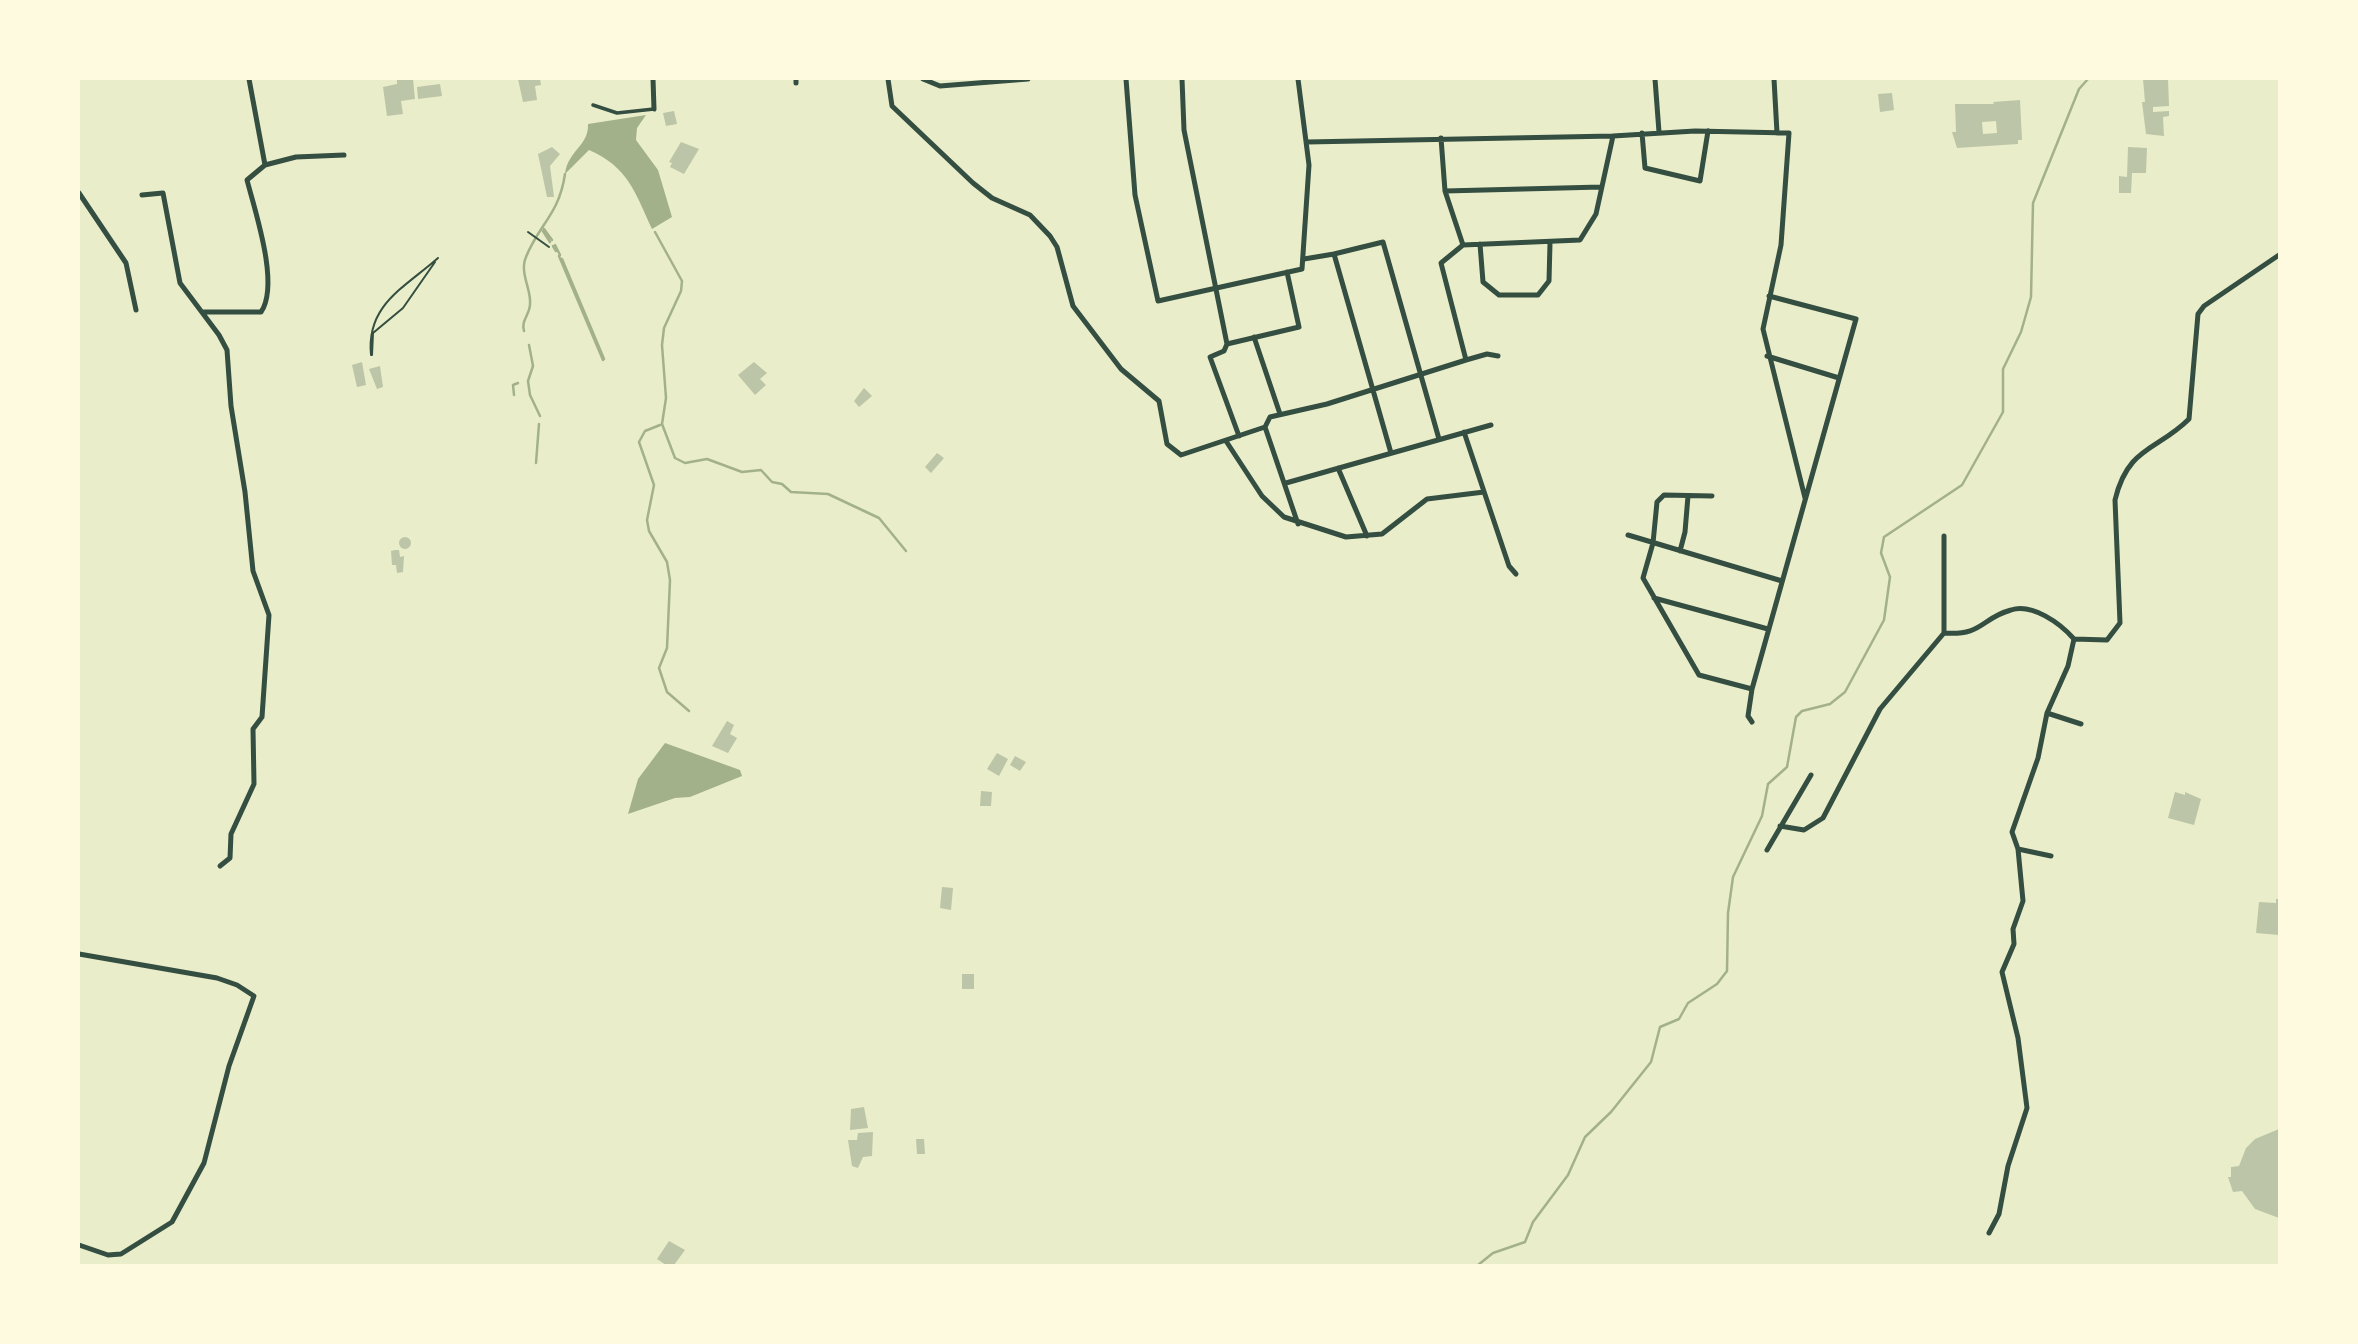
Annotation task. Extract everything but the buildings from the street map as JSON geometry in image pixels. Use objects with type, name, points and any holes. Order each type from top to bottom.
[{"type":"street","points":[[249,79],[265,165]]},
{"type":"street","points":[[593,105],[617,113],[654,109],[653,79]]},
{"type":"street","points":[[888,79],[892,106],[973,183],[992,198],[1030,215],[1050,236],[1057,247],[1073,306],[1121,369],[1159,401],[1167,444],[1172,450],[1181,455],[1265,427]]},
{"type":"street","points":[[923,79],[940,86],[1028,79]]},
{"type":"street","points":[[1126,79],[1135,195],[1158,301],[1302,269],[1307,142],[1298,79]]},
{"type":"street","points":[[1182,79],[1184,130],[1227,344],[1224,351],[1210,357],[1238,436]]},
{"type":"street","points":[[1655,79],[1659,132]]},
{"type":"street","points":[[1774,79],[1777,133]]},
{"type":"street","points":[[1307,142],[1612,136],[1708,131],[1789,133],[1781,245],[1763,329],[1767,356],[1805,498]]},
{"type":"street","points":[[1642,133],[1645,168],[1700,181],[1708,131]]},
{"type":"street","points":[[1466,360],[1440,263],[1463,245],[1580,240],[1596,214],[1612,136]]},
{"type":"street","points":[[1441,138],[1445,191],[1463,245]]},
{"type":"street","points":[[204,312],[261,312],[264,309],[267,290],[265,255],[247,180],[265,165],[296,157],[344,155]]},
{"type":"street","points":[[1445,191],[1601,187]]},
{"type":"street","points":[[79,193],[81,200],[126,263],[136,310]]},
{"type":"street","points":[[142,195],[163,193],[180,283],[204,312],[227,350],[231,406],[245,492],[253,571],[269,615],[262,717],[253,729],[254,784],[231,834],[230,858],[220,866]]},
{"type":"street","points":[[1304,259],[1382,242],[1439,439]]},
{"type":"street","points":[[1480,244],[1483,282],[1499,295],[1538,295],[1549,281],[1550,243]]},
{"type":"street","points":[[1334,254],[1391,453]]},
{"type":"street","points":[[1944,633],[1977,631],[2009,610],[2024,608],[2065,629],[2074,639],[2107,640],[2120,623],[2115,499],[2120,481],[2129,466],[2149,445],[2189,419],[2198,314],[2204,306],[2279,255]]},
{"type":"street","points":[[1227,344],[1299,327],[1287,272]]},
{"type":"street","points":[[1752,722],[1748,716],[1752,689],[1856,318],[1769,296]]},
{"type":"street","points":[[1254,337],[1280,414]]},
{"type":"street","points":[[1298,524],[1265,427],[1269,417],[1327,404],[1487,354],[1498,356]]},
{"type":"street","points":[[1767,356],[1839,378]]},
{"type":"street","points":[[1286,483],[1491,425]]},
{"type":"street","points":[[1464,432],[1509,566],[1516,574]]},
{"type":"street","points":[[1226,441],[1262,496],[1284,517],[1298,524],[1346,537],[1382,534],[1427,499],[1484,492]]},
{"type":"street","points":[[1338,468],[1367,536]]},
{"type":"street","points":[[1712,496],[1664,495],[1657,502],[1653,543],[1643,578],[1699,675],[1752,689]]},
{"type":"street","points":[[1680,551],[1688,496]]},
{"type":"street","points":[[1628,535],[1782,581]]},
{"type":"street","points":[[1780,826],[1792,831],[1804,830],[1823,818],[1880,709],[1944,633],[1944,536]]},
{"type":"street","points":[[1654,598],[1768,629]]},
{"type":"street","points":[[1989,1233],[1999,1214],[2008,1166],[2027,1108],[2018,1038],[2002,972],[2014,944],[2013,929],[2023,901],[2018,849],[2012,832],[2038,758],[2048,713],[2068,666],[2074,639]]},
{"type":"street","points":[[2048,713],[2081,724]]},
{"type":"street","points":[[1767,850],[1811,775]]},
{"type":"street","points":[[2018,849],[2051,856]]},
{"type":"street","points":[[79,954],[217,978],[237,985],[254,996],[229,1066],[204,1163],[172,1222],[121,1254],[108,1255],[79,1245]]},
{"type":"path","points":[[528,232],[549,247]]},
{"type":"path","points":[[438,258],[403,308],[373,333],[374,355],[371,355],[369,336],[375,317],[391,298],[438,258]]},
{"type":"shaded area","points":[[646,115],[637,128],[636,140],[658,170],[672,217],[652,229],[629,182],[613,164],[602,157],[589,150],[565,174],[570,159],[585,138],[588,124]]},
{"type":"shaded area","points":[[665,743],[740,770],[742,776],[690,797],[675,798],[628,814],[638,779]]},
{"type":"waterway","points":[[1478,1265],[1493,1253],[1525,1242],[1533,1222],[1568,1175],[1585,1137],[1611,1112],[1651,1062],[1660,1027],[1679,1019],[1688,1003],[1717,984],[1727,971],[1728,913],[1733,877],[1762,816],[1768,784],[1787,767],[1796,717],[1802,711],[1830,704],[1845,692],[1884,620],[1890,577],[1881,553],[1884,537],[1962,485],[2003,412],[2003,369],[2021,332],[2031,297],[2033,203],[2079,89],[2088,79]]},
{"type":"waterway","points":[[524,331],[530,299],[524,263],[558,200],[565,174]]},
{"type":"waterway","points":[[544,229],[552,240]]},
{"type":"waterway","points":[[543,231],[550,242]]},
{"type":"waterway","points":[[655,232],[682,281],[681,291],[664,328],[662,345],[666,398],[662,424],[675,458],[685,463],[707,459],[742,472],[761,470],[772,482],[782,484],[791,492],[828,494],[879,518],[906,551]]},
{"type":"waterway","points":[[555,245],[560,255]]},
{"type":"waterway","points":[[553,246],[556,251]]},
{"type":"waterway","points":[[559,256],[603,360]]},
{"type":"waterway","points":[[562,259],[604,359]]},
{"type":"waterway","points":[[529,345],[533,366],[528,381],[530,395],[540,416]]},
{"type":"waterway","points":[[514,395],[513,385],[518,383]]},
{"type":"waterway","points":[[536,463],[539,424]]},
{"type":"waterway","points":[[660,425],[645,431],[639,442],[654,485],[647,520],[649,531],[667,562],[670,580],[667,648],[659,668],[667,692],[689,711]]}]
